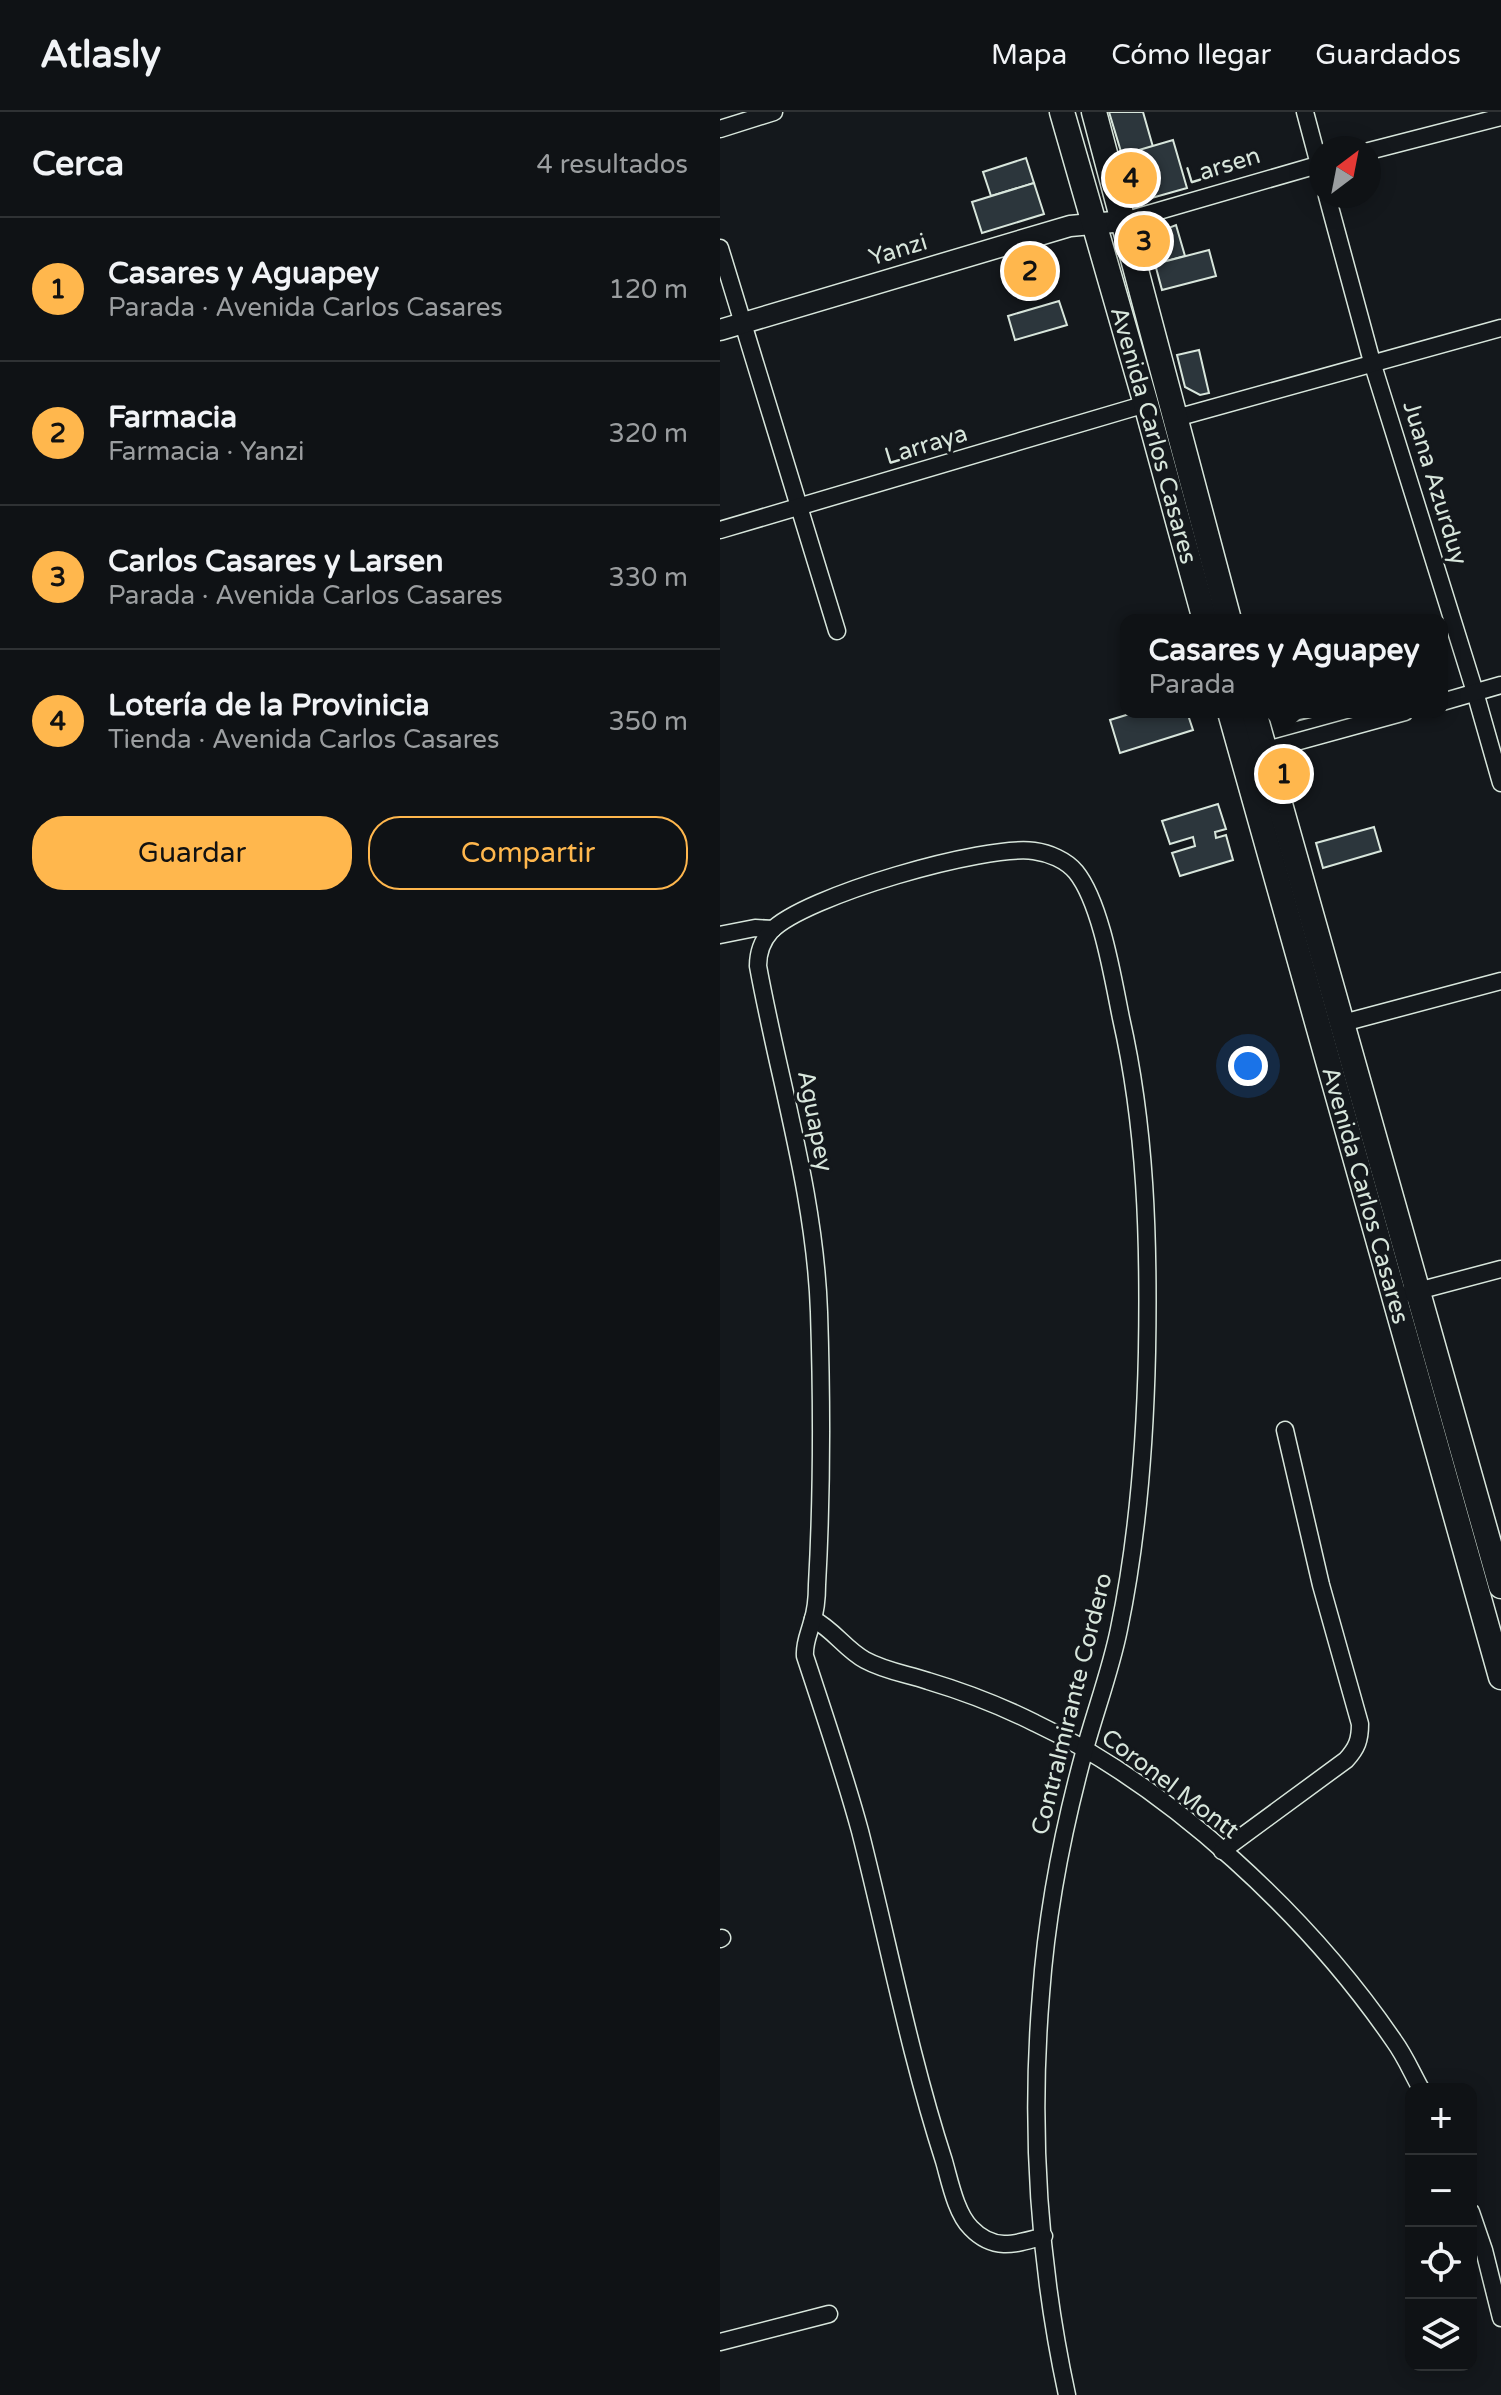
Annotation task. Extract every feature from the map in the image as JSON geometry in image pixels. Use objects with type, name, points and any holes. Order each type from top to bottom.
[{"type":"main road","name":"Avenida Carlos Casares","points":[[1062,112],[1203,614]]},
{"type":"main road","name":"Avenida Carlos Casares","points":[[1094,112],[1227,614]]},
{"type":"main road","name":"Avenida Carlos Casares","points":[[1233,718],[1253,753],[1343,1023],[1404,1295],[1496,1549],[1501,1586]]},
{"type":"main road","name":"Avenida Carlos Casares","points":[[1254,718],[1253,753],[1404,1295],[1501,1677]]},
{"type":"street","points":[[720,129],[774,112]]},
{"type":"street","points":[[1305,112],[1312,136]]},
{"type":"street","points":[[1381,148],[1501,117]]},
{"type":"street","name":"Larsen","points":[[1092,222],[1124,221],[1309,170]]},
{"type":"street","name":"Juana Azurduy","points":[[1330,208],[1372,362],[1501,783]]},
{"type":"street","name":"Yanzi","points":[[720,330],[1092,222]]},
{"type":"street","points":[[720,248],[837,631]]},
{"type":"street","points":[[1176,418],[1501,328]]},
{"type":"street","name":"Larraya","points":[[720,530],[1146,404]]},
{"type":"street","points":[[1448,700],[1501,685]]},
{"type":"street","points":[[1253,753],[1383,718]]},
{"type":"street","name":"Contralmirante Cordero","points":[[773,929],[852,888],[906,873],[998,852],[1021,850],[1049,854],[1077,874],[1088,894],[1108,958],[1128,1049],[1145,1185],[1148,1293],[1146,1381],[1132,1560],[1118,1634],[1085,1749],[1056,1876],[1041,1994],[1038,2148],[1054,2335],[1067,2395]]},
{"type":"street","points":[[720,935],[755,928],[773,929]]},
{"type":"street","name":"Aguapey","points":[[773,929],[758,953],[758,966],[794,1132],[811,1229],[819,1309],[821,1496],[813,1619],[804,1644],[805,1656],[859,1828],[909,2042],[955,2196],[968,2226],[990,2242],[1015,2245],[1044,2236]]},
{"type":"street","points":[[1343,1023],[1501,981]]},
{"type":"street","points":[[1404,1295],[1501,1269]]},
{"type":"street","points":[[1222,1851],[1346,1760],[1360,1739],[1360,1724],[1321,1585],[1285,1430]]},
{"type":"street","name":"Coronel Montt","points":[[813,1619],[824,1625],[852,1652],[880,1667],[972,1695],[1037,1723],[1085,1749],[1171,1809],[1291,1915],[1331,1959],[1396,2044],[1418,2083]]},
{"type":"street","points":[[1476,2227],[1501,2318]]},
{"type":"street","points":[[720,2342],[829,2314]]},
{"type":"building","points":[[1109,112],[1143,112],[1153,147],[1122,155]]},
{"type":"building","points":[[1173,140],[1187,188],[1148,199],[1147,195],[1138,198],[1135,188],[1132,189],[1122,155]]},
{"type":"building","points":[[1026,158],[1034,183],[991,196],[983,172]]},
{"type":"building","points":[[1034,183],[1044,214],[982,233],[972,202]]},
{"type":"building","points":[[1176,225],[1185,256],[1155,264],[1151,235]]},
{"type":"building","points":[[1209,250],[1216,276],[1162,290],[1155,264]]},
{"type":"building","points":[[1059,301],[1067,325],[1015,340],[1008,316]]},
{"type":"building","points":[[1199,350],[1209,393],[1200,395],[1185,387],[1177,355]]},
{"type":"building","points":[[1120,717],[1189,718],[1193,730],[1120,753],[1110,720]]},
{"type":"building","points":[[1278,718],[1308,718],[1280,725]]},
{"type":"building","points":[[1218,804],[1226,829],[1215,832],[1216,838],[1226,835],[1233,860],[1180,876],[1172,853],[1195,846],[1193,837],[1170,844],[1162,821]]},
{"type":"building","points":[[1374,827],[1381,851],[1323,868],[1316,843]]},
{"type":"place","name":"Lotería de la Provinicia","points":[[1131,178]]},
{"type":"place","name":"Carlos Casares y Larsen","points":[[1144,241]]},
{"type":"place","name":"Farmacia","points":[[1030,271]]},
{"type":"place","name":"Casares y Aguapey","points":[[1284,774]]}]
